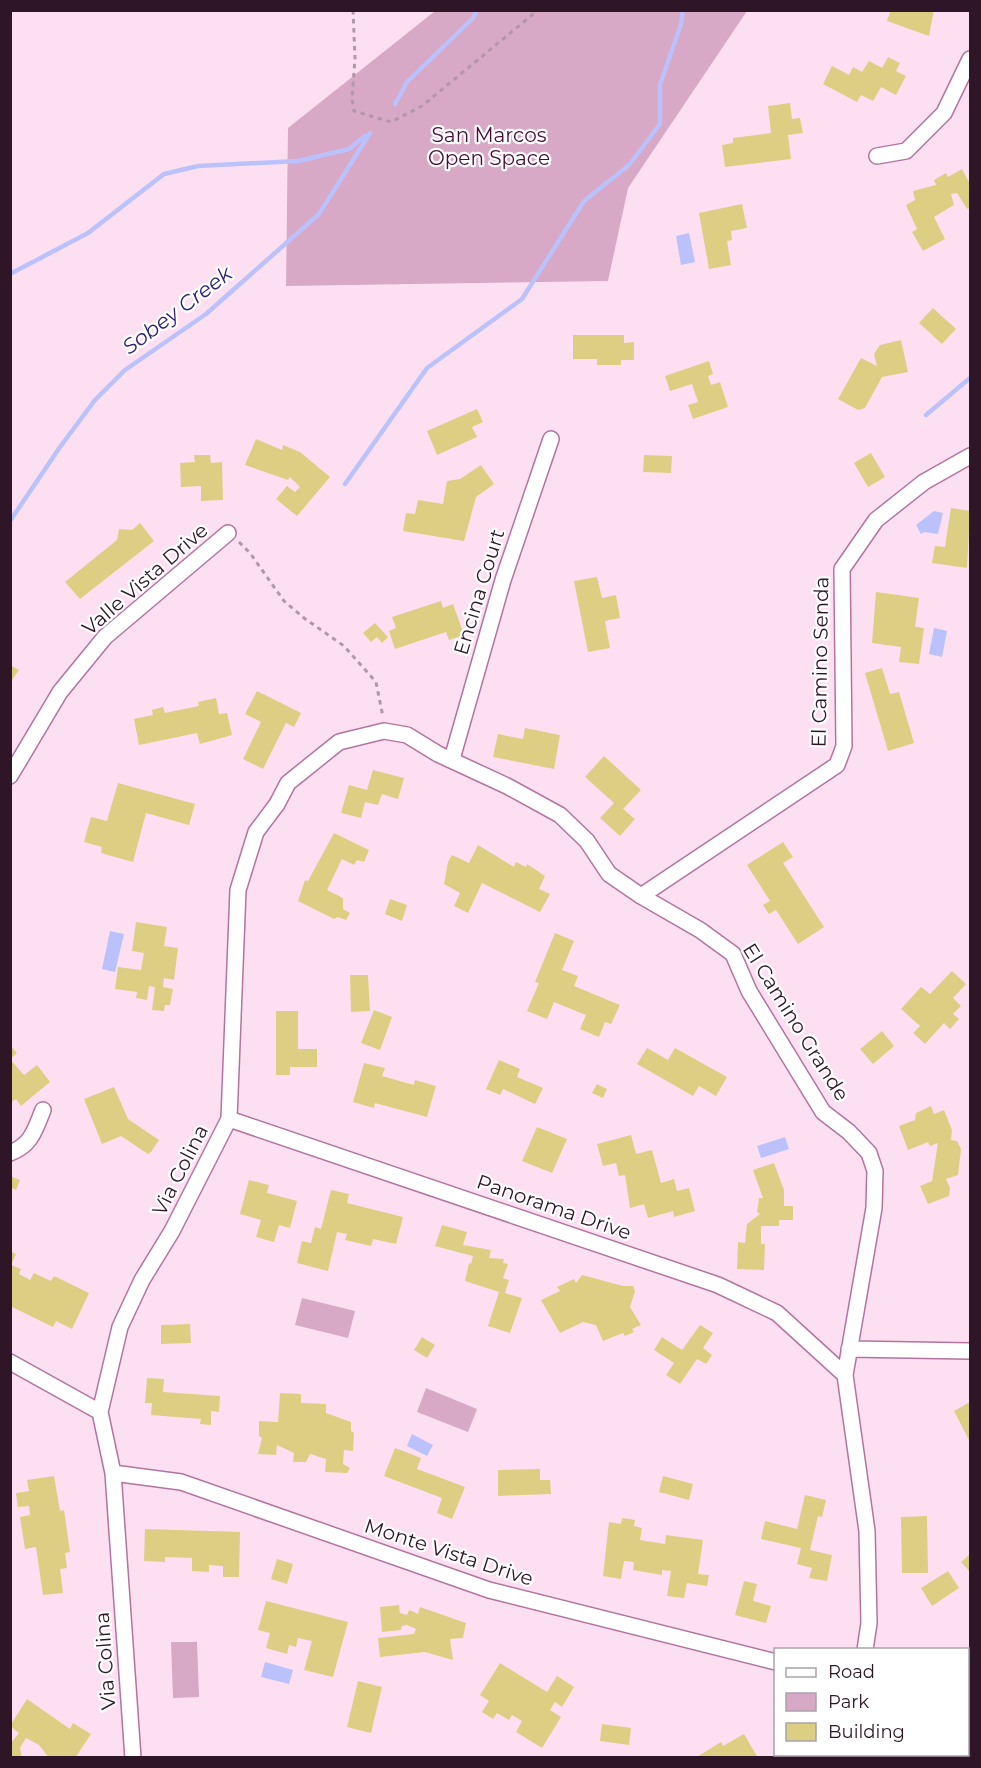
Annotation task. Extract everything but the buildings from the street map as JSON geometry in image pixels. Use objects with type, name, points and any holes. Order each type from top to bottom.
[{"type":"street","points":[[877,156],[906,151],[944,113],[970,59]]},
{"type":"street","name":"Encina Court","points":[[452,759],[502,580],[551,439]]},
{"type":"street","name":"El Camino Senda","points":[[641,896],[837,765],[844,746],[842,569],[876,520],[924,483],[970,456]]},
{"type":"street","name":"Valle Vista Drive","points":[[10,776],[60,692],[105,637],[228,533]]},
{"type":"street","points":[[384,730],[406,735],[452,759]]},
{"type":"street","name":"Via Colina","points":[[133,1758],[112,1473],[100,1412],[120,1327],[142,1280],[172,1231],[229,1119],[238,890],[256,832],[277,804],[288,783],[339,742],[384,730]]},
{"type":"street","name":"El Camino Grande","points":[[452,759],[560,815],[586,841],[609,874],[641,896],[700,930],[734,954],[749,991],[823,1112],[849,1132],[869,1153],[875,1171],[874,1208],[845,1375],[867,1531],[869,1623],[865,1648]]},
{"type":"street","points":[[10,1153],[21,1149],[32,1139],[43,1110]]},
{"type":"street","name":"Panorama Drive","points":[[229,1119],[718,1285],[777,1313],[845,1375]]},
{"type":"street","points":[[849,1349],[970,1351]]},
{"type":"street","points":[[10,1362],[100,1412]]},
{"type":"street","name":"Monte Vista Drive","points":[[112,1473],[181,1482],[468,1584],[774,1661]]},
{"type":"path","points":[[353,10],[355,58],[352,99],[354,111],[391,122],[422,106],[538,10]]},
{"type":"path","points":[[228,533],[250,553],[284,601],[344,646],[376,682],[384,730]]},
{"type":"green space","name":"San Marcos Open Space","points":[[435,11],[747,11],[628,188],[608,281],[286,286],[288,128]]},
{"type":"green space","points":[[302,1298],[355,1311],[348,1338],[295,1325]]},
{"type":"green space","points":[[426,1388],[477,1409],[468,1432],[417,1412]]},
{"type":"green space","points":[[171,1642],[197,1642],[199,1697],[173,1698]]},
{"type":"water","points":[[689,233],[695,262],[681,265],[676,236]]},
{"type":"water","points":[[934,511],[943,513],[938,534],[924,532],[921,534],[916,525]]},
{"type":"water","points":[[934,628],[947,631],[942,657],[929,654]]},
{"type":"water","points":[[110,931],[124,934],[115,972],[102,969]]},
{"type":"water","points":[[785,1137],[789,1149],[761,1158],[757,1146]]},
{"type":"water","points":[[412,1434],[433,1445],[427,1456],[407,1446]]},
{"type":"water","points":[[265,1662],[293,1670],[289,1684],[261,1677]]},
{"type":"waterway","name":"Sobey Creek","points":[[395,104],[407,82],[473,18],[477,10]]},
{"type":"waterway","points":[[345,484],[427,368],[522,299],[584,201],[629,165],[660,124],[660,85],[681,24],[683,10]]},
{"type":"waterway","name":"Sobey Creek","points":[[10,521],[95,400],[125,370],[206,314],[319,214],[370,133]]},
{"type":"waterway","points":[[10,274],[88,233],[164,174],[198,166],[298,161],[349,149],[365,136]]},
{"type":"waterway","points":[[926,415],[970,378]]}]
